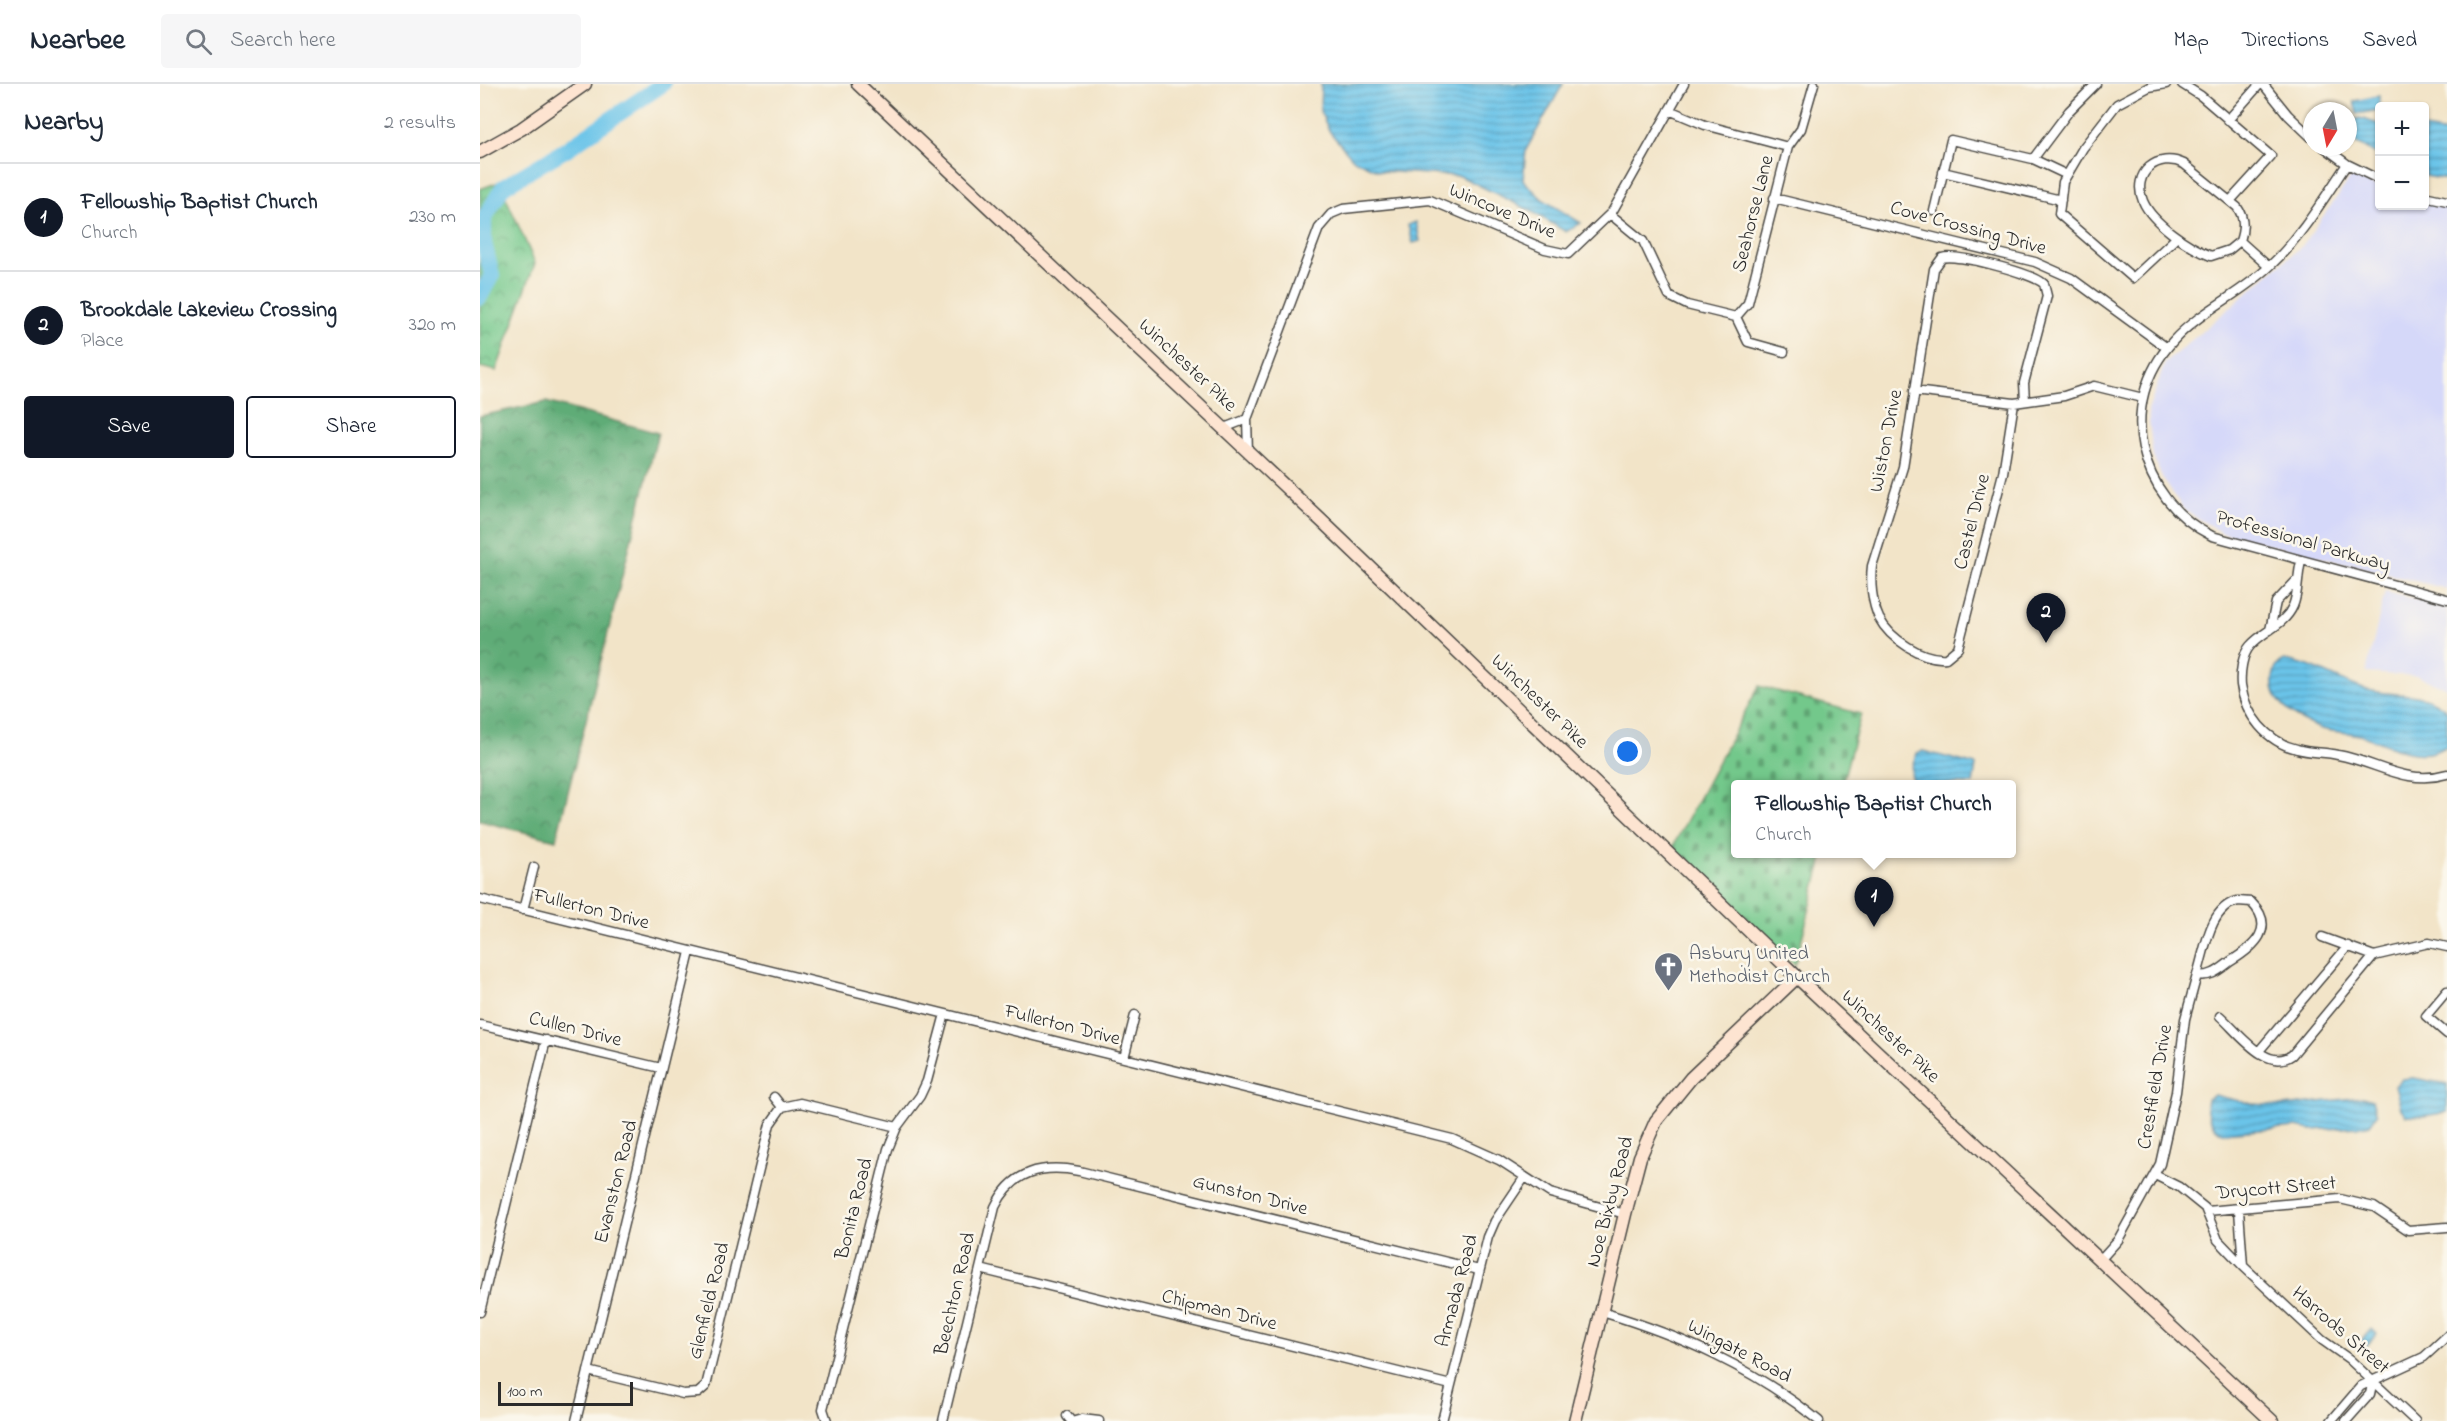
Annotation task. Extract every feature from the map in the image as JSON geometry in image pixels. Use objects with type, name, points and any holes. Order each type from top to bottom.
[{"type":"main road","points":[[480,152],[521,129],[585,84]]},
{"type":"main road","name":"Winchester Pike","points":[[858,84],[1224,428],[1892,1067],[2272,1421]]},
{"type":"main road","name":"Noe Bixby Road","points":[[1575,1421],[1625,1214],[1647,1138],[1665,1108],[1691,1078],[1797,977]]},
{"type":"street","name":"Wincove Drive","points":[[1248,452],[1247,419],[1319,228],[1336,211],[1415,199],[1430,200],[1563,255],[1573,252],[1610,214],[1684,84]]},
{"type":"street","name":"Seahorse Lane","points":[[1736,317],[1748,303],[1788,147],[1802,129],[1814,84]]},
{"type":"street","points":[[2033,159],[2069,111],[2096,84]]},
{"type":"street","points":[[2166,84],[2149,87],[2117,104],[2083,148],[2063,182],[2059,214],[2133,278],[2177,237]]},
{"type":"street","points":[[2182,84],[2201,96],[2271,156],[2230,201]]},
{"type":"street","points":[[2228,120],[2261,84],[2303,129]]},
{"type":"street","points":[[1669,110],[1705,125],[1788,147]]},
{"type":"street","points":[[1934,211],[1951,140],[2033,159],[2067,175]]},
{"type":"street","points":[[2336,156],[2375,178]]},
{"type":"street","points":[[2162,159],[2176,160],[2230,201],[2242,214],[2243,233],[2240,241],[2229,250],[2211,256],[2177,237],[2153,216],[2142,198],[2142,181],[2153,164],[2162,159]]},
{"type":"street","name":"Professional Parkway","points":[[2347,164],[2312,215],[2269,267],[2179,335],[2167,348],[2153,369],[2143,398],[2143,447],[2151,475],[2162,495],[2179,514],[2212,536],[2301,562],[2447,599]]},
{"type":"street","points":[[1943,172],[2061,200]]},
{"type":"street","points":[[2429,197],[2447,201]]},
{"type":"street","name":"Cove Crossing Drive","points":[[1774,198],[2036,262],[2071,278],[2167,348]]},
{"type":"street","points":[[1610,214],[1643,241],[1658,278],[1669,296],[1688,305],[1736,317],[1748,342],[1784,352]]},
{"type":"street","points":[[2240,241],[2269,267]]},
{"type":"street","name":"Wiston Drive","points":[[1958,648],[1951,656],[1938,659],[1922,654],[1900,641],[1878,617],[1871,586],[1872,566],[1903,467],[1935,265],[1947,256],[2034,277],[2046,288],[2047,296],[2024,383],[2025,401]]},
{"type":"street","points":[[1914,391],[2014,403],[2064,396],[2094,386],[2143,398]]},
{"type":"street","name":"Castel Drive","points":[[1958,648],[2003,473],[2014,403]]},
{"type":"street","points":[[1224,428],[1247,419]]},
{"type":"street","points":[[2301,562],[2293,606],[2282,623],[2250,646],[2245,656],[2241,677],[2247,710],[2277,741],[2297,749],[2357,759],[2404,777],[2431,778],[2447,774]]},
{"type":"street","points":[[2270,630],[2276,602],[2296,581]]},
{"type":"street","points":[[523,910],[534,867]]},
{"type":"street","name":"Fullerton Drive","points":[[480,899],[1452,1139],[1490,1155],[1550,1194],[1625,1214]]},
{"type":"street","name":"Crestfield Drive","points":[[2100,1260],[2118,1240],[2155,1175],[2172,1117],[2180,1046],[2198,975],[2220,910],[2234,902],[2251,902],[2260,912],[2263,924],[2262,931],[2253,946],[2208,976],[2198,975]]},
{"type":"street","points":[[2322,937],[2374,956],[2429,943],[2447,947]]},
{"type":"street","points":[[2259,1051],[2348,946]]},
{"type":"street","name":"Evanston Road","points":[[576,1421],[690,952]]},
{"type":"street","points":[[2220,1016],[2259,1051],[2277,1061],[2292,1056],[2374,956]]},
{"type":"street","points":[[2447,991],[2426,1016],[2447,1034]]},
{"type":"street","name":"Bonita Road","points":[[827,1421],[823,1408],[881,1171],[897,1127],[920,1096],[931,1072],[945,1014]]},
{"type":"street","points":[[1124,1058],[1135,1015]]},
{"type":"street","name":"Cullen Drive","points":[[480,1025],[662,1068]]},
{"type":"street","points":[[480,1312],[546,1040]]},
{"type":"street","points":[[774,1097],[782,1107],[800,1103],[897,1127]]},
{"type":"street","name":"Glenfield Road","points":[[588,1371],[700,1397],[708,1382],[771,1124],[782,1107]]},
{"type":"street","name":"Gunston Drive","points":[[1014,1180],[1037,1169],[1062,1168],[1479,1270]]},
{"type":"street","name":"Harrods Street","points":[[2155,1175],[2189,1194],[2207,1211],[2218,1240],[2242,1266],[2322,1340],[2373,1380],[2415,1421]]},
{"type":"street","name":"Armada Road","points":[[1442,1421],[1479,1270],[1495,1221],[1524,1178]]},
{"type":"street","name":"Beechton Road","points":[[943,1421],[995,1208],[1014,1180]]},
{"type":"street","name":"Drycott Street","points":[[2207,1211],[2240,1210],[2257,1206],[2340,1199],[2374,1207],[2408,1230],[2447,1227]]},
{"type":"street","points":[[2240,1210],[2242,1266]]},
{"type":"street","name":"Chipman Drive","points":[[980,1269],[1451,1385]]},
{"type":"street","name":"Wingate Road","points":[[1602,1312],[1707,1349],[1765,1381],[1820,1421]]},
{"type":"street","points":[[2331,1421],[2361,1386],[2424,1357],[2447,1336]]},
{"type":"street","points":[[2346,1421],[2370,1394],[2373,1380]]},
{"type":"street","points":[[1071,1419],[1099,1421]]},
{"type":"shaded area","points":[[2352,176],[2375,185],[2375,210],[2429,210],[2429,203],[2447,206],[2447,589],[2222,533],[2184,510],[2163,479],[2153,457],[2148,411],[2165,363],[2302,246]]},
{"type":"shaded area","points":[[2385,592],[2447,607],[2447,688],[2417,676],[2366,673]]},
{"type":"green space","points":[[499,182],[535,263],[496,371],[480,367],[480,189]]},
{"type":"green space","points":[[546,402],[658,433],[556,840],[480,821],[480,416]]},
{"type":"green space","points":[[1759,686],[1861,714],[1843,780],[1731,780],[1731,858],[1823,858],[1795,965],[1672,848]]},
{"type":"water","points":[[1321,84],[1563,84],[1526,150],[1523,180],[1542,199],[1581,223],[1566,232],[1531,211],[1460,176],[1379,171],[1353,159],[1330,132],[1320,111]]},
{"type":"water","points":[[2379,96],[2379,102],[2375,102],[2375,111],[2357,114],[2357,102],[2354,101]]},
{"type":"water","points":[[2357,119],[2375,123],[2375,154],[2357,144]]},
{"type":"water","points":[[2429,130],[2447,133],[2447,180],[2429,177]]},
{"type":"water","points":[[1416,222],[1420,241],[1413,243],[1408,225]]},
{"type":"water","points":[[2284,660],[2306,665],[2367,690],[2429,699],[2447,711],[2447,746],[2436,751],[2414,753],[2359,735],[2322,729],[2305,722],[2282,704],[2273,688],[2275,670]]},
{"type":"water","points":[[1923,751],[1976,765],[1974,780],[1912,780],[1911,772],[1917,753]]},
{"type":"water","points":[[2413,1078],[2447,1084],[2447,1112],[2424,1116],[2406,1115],[2401,1109],[2395,1086],[2402,1079]]},
{"type":"water","points":[[2214,1095],[2252,1104],[2283,1106],[2363,1097],[2372,1100],[2377,1114],[2370,1124],[2357,1127],[2312,1130],[2296,1127],[2223,1133],[2215,1127],[2208,1114],[2207,1099]]},
{"type":"water","points":[[2372,1329],[2377,1334],[2363,1350],[2357,1345]]},
{"type":"waterway","points":[[480,297],[492,275],[484,243],[484,219],[503,187],[565,150],[663,84]]},
{"type":"place","name":"Brookdale Lakeview Crossing","points":[[2046,643]]},
{"type":"place","name":"Fellowship Baptist Church","points":[[1874,927]]},
{"type":"place","name":"Asbury United Methodist Church","points":[[1668,992]]}]
